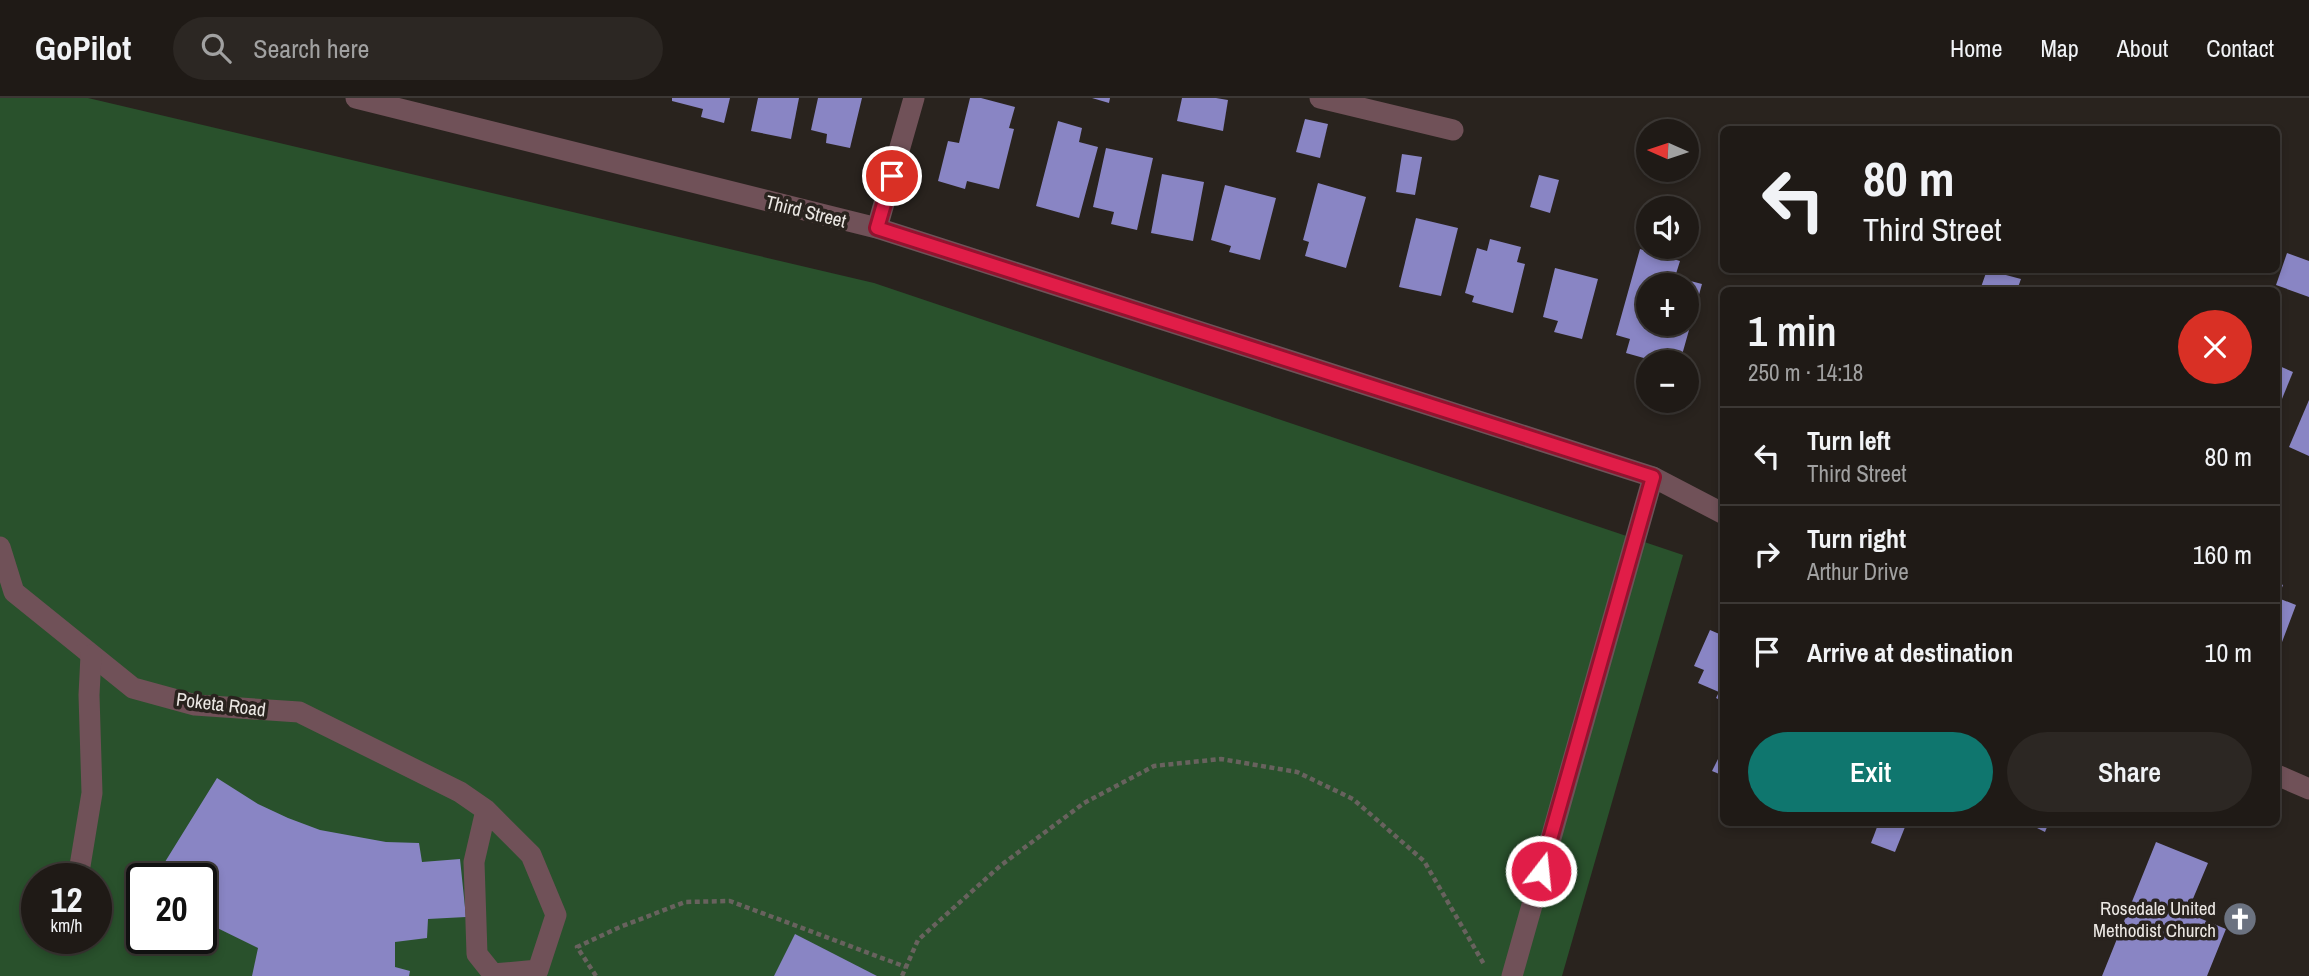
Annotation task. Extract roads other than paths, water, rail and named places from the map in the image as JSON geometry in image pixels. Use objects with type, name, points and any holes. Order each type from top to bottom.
[{"type":"street","name":"Third Street","points":[[356,98],[877,228],[1653,477],[1720,512]]},
{"type":"street","points":[[877,228],[914,98]]},
{"type":"street","points":[[1320,98],[1453,130]]},
{"type":"street","points":[[1511,976],[1653,477]]},
{"type":"street","name":"Poketa Road","points":[[0,547],[13,592],[133,688],[195,705],[299,712],[460,792],[486,810],[531,855],[556,915],[538,970],[493,974],[477,954],[474,862],[486,810]]},
{"type":"street","points":[[80,863],[92,793],[89,695],[91,655]]},
{"type":"street","points":[[2280,776],[2309,789]]},
{"type":"place","name":"Rosedale United Methodist Church","points":[[2240,919]]}]
